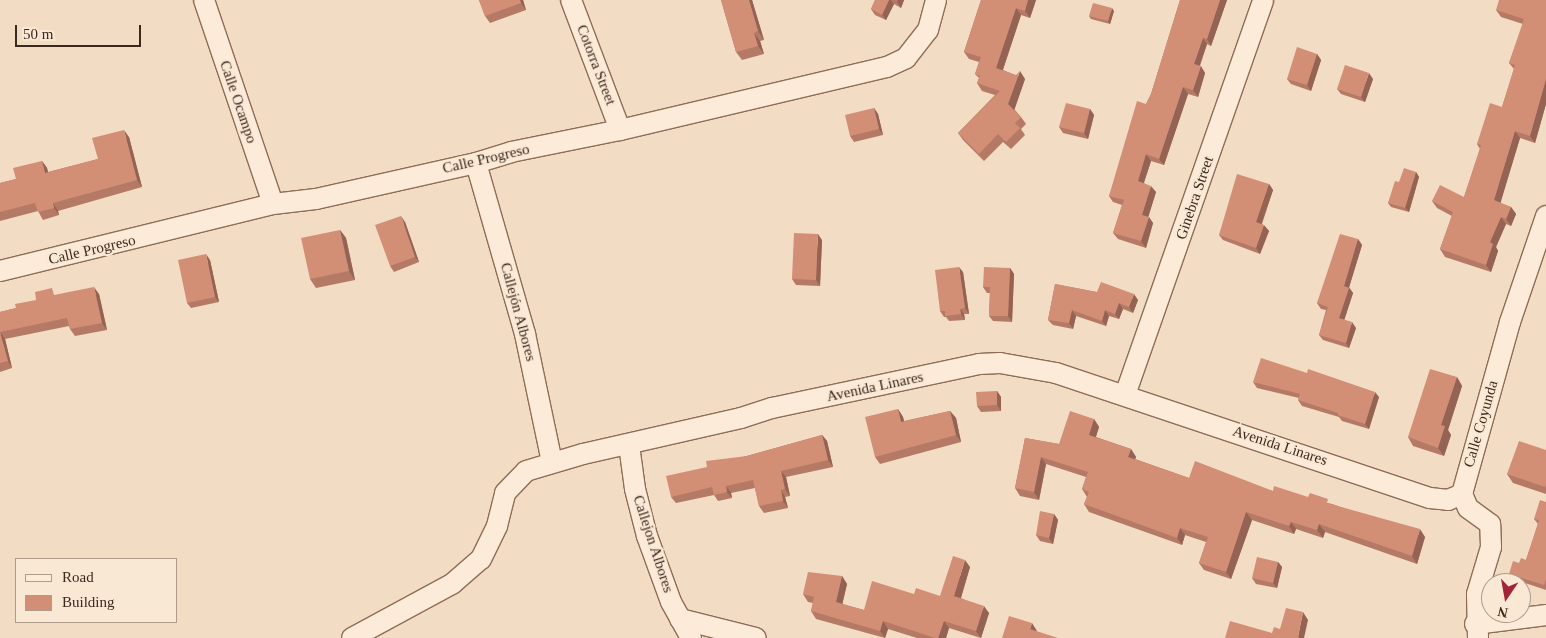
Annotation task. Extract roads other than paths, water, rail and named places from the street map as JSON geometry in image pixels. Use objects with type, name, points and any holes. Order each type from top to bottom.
[{"type":"street","name":"Calle Ocampo","points":[[204,0],[273,204]]},
{"type":"street","name":"Cotorra Street","points":[[571,0],[620,130]]},
{"type":"street","name":"Calle Progreso","points":[[0,271],[273,204],[316,199],[476,163],[511,152],[620,130],[887,67],[906,58],[928,30],[936,0]]},
{"type":"street","name":"Ginebra Street","points":[[1125,395],[1263,0]]},
{"type":"street","name":"Callejón Albores","points":[[476,163],[525,334],[552,462]]},
{"type":"street","name":"Calle Coyunda","points":[[1462,494],[1510,322],[1546,216]]},
{"type":"street","name":"Avenida Linares","points":[[352,638],[452,584],[481,559],[497,526],[505,492],[526,471],[552,462],[629,445],[772,408],[979,364],[1032,367],[1125,395],[1430,498],[1448,500],[1462,494]]},
{"type":"street","name":"Callejon Albores","points":[[629,445],[635,489],[648,536],[680,618],[692,638]]},
{"type":"street","points":[[1462,494],[1468,508],[1490,524],[1491,547],[1477,594],[1477,631],[1546,615]]},
{"type":"street","points":[[680,618],[756,638]]}]
